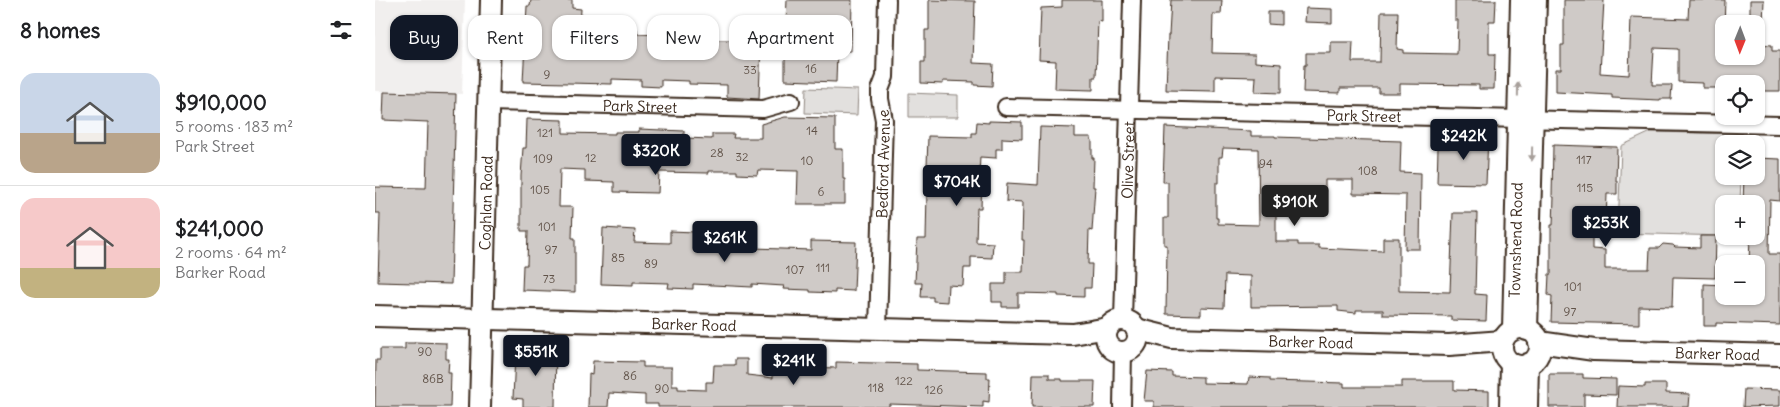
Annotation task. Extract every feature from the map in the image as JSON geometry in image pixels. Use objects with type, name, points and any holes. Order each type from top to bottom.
[{"type":"street","name":"Coghlan Road","points":[[480,407],[491,0]]},
{"type":"street","name":"Bedford Avenue","points":[[878,329],[884,120],[880,90],[885,77],[887,0]]},
{"type":"street","name":"Olive Street","points":[[1121,407],[1133,0]]},
{"type":"street","name":"Townshend Road","points":[[1521,0],[1525,120],[1521,349],[1527,407]]},
{"type":"street","name":"Townshend Road","points":[[1525,120],[1536,0]]},
{"type":"street","name":"Park Street","points":[[488,102],[763,109],[791,101]]},
{"type":"street","name":"Park Street","points":[[1007,107],[1780,125]]},
{"type":"street","name":"Barker Road","points":[[375,316],[1780,355]]},
{"type":"street","name":"Townshend Road","points":[[1510,407],[1521,349]]},
{"type":"shaded area","points":[[375,0],[465,0],[462,94],[375,91]]},
{"type":"shaded area","points":[[806,88],[858,90],[857,115],[805,113]]},
{"type":"shaded area","points":[[909,93],[958,95],[958,117],[909,117]]},
{"type":"shaded area","points":[[1651,132],[1742,134],[1715,135],[1715,185],[1741,185],[1740,195],[1715,195],[1715,236],[1618,233],[1621,146]]},
{"type":"building","points":[[531,0],[572,0],[572,8],[581,9],[581,15],[552,15],[552,60],[637,60],[637,34],[647,34],[647,60],[719,60],[719,40],[729,40],[729,60],[760,60],[759,99],[727,97],[727,85],[689,84],[689,81],[661,80],[661,87],[641,86],[641,80],[612,79],[612,84],[523,82],[524,60],[542,60],[542,15],[527,15],[527,6],[530,6]]},
{"type":"building","points":[[787,0],[852,0],[852,15],[786,15]]},
{"type":"building","points":[[929,0],[975,1],[973,63],[993,64],[992,86],[974,85],[974,82],[943,81],[943,84],[921,83],[921,62],[925,62],[925,30],[929,30]]},
{"type":"building","points":[[1062,0],[1102,0],[1102,22],[1098,21],[1096,77],[1093,77],[1093,90],[1055,89],[1056,61],[1039,60],[1041,8],[1062,7]]},
{"type":"building","points":[[1171,0],[1222,0],[1221,14],[1213,14],[1212,53],[1255,54],[1255,62],[1281,64],[1281,93],[1255,92],[1256,77],[1215,76],[1215,91],[1166,90]]},
{"type":"building","points":[[1455,0],[1496,0],[1495,21],[1489,21],[1489,54],[1495,54],[1494,89],[1479,89],[1479,85],[1400,84],[1400,93],[1379,93],[1379,88],[1340,88],[1340,93],[1303,92],[1306,53],[1331,53],[1331,42],[1353,42],[1352,62],[1380,62],[1381,12],[1398,12],[1397,49],[1403,50],[1403,53],[1457,54],[1458,20],[1455,20]]},
{"type":"building","points":[[1564,0],[1604,0],[1600,73],[1629,75],[1631,17],[1688,19],[1689,0],[1725,0],[1724,15],[1715,15],[1715,65],[1765,65],[1765,45],[1772,45],[1772,51],[1780,51],[1780,91],[1765,91],[1765,75],[1715,75],[1715,88],[1703,88],[1703,83],[1678,82],[1678,49],[1654,48],[1652,85],[1672,85],[1671,99],[1612,98],[1612,95],[1556,92],[1556,69],[1561,69],[1561,45],[1564,45]]},
{"type":"building","points":[[1750,0],[1764,0],[1763,15],[1750,15]]},
{"type":"building","points":[[1306,8],[1332,9],[1332,23],[1305,22]]},
{"type":"building","points":[[1268,12],[1281,12],[1281,25],[1268,24]]},
{"type":"building","points":[[785,60],[837,60],[836,82],[785,80]]},
{"type":"building","points":[[384,92],[456,94],[451,284],[378,282],[380,213],[375,213],[375,187],[426,188],[428,122],[383,120]]},
{"type":"building","points":[[785,117],[835,118],[835,149],[843,149],[845,204],[797,204],[798,171],[758,170],[757,175],[737,174],[737,171],[709,171],[709,173],[659,172],[658,193],[614,192],[614,182],[585,181],[585,170],[560,169],[559,207],[573,207],[572,238],[575,238],[575,292],[522,290],[523,265],[527,265],[528,231],[521,231],[521,176],[523,148],[526,148],[527,119],[563,120],[563,133],[615,134],[615,132],[639,132],[639,129],[684,131],[684,138],[712,139],[712,134],[734,134],[733,138],[761,138],[761,124]]},
{"type":"building","points":[[989,121],[1022,122],[1022,139],[1002,138],[1002,149],[996,149],[996,158],[980,157],[979,176],[982,178],[981,208],[977,208],[976,242],[993,243],[992,258],[971,257],[971,268],[964,268],[963,286],[948,285],[947,302],[933,301],[933,297],[921,297],[922,283],[915,283],[917,239],[926,239],[927,191],[938,192],[939,167],[927,166],[928,136],[972,137],[972,133],[976,133],[977,122],[989,123]]},
{"type":"building","points":[[1040,127],[1075,128],[1075,137],[1091,137],[1092,140],[1092,158],[1094,158],[1093,187],[1095,187],[1092,231],[1089,230],[1088,264],[1092,264],[1091,288],[1084,288],[1084,297],[1018,293],[1018,307],[1002,307],[1002,302],[992,302],[992,284],[1006,284],[1006,272],[1023,272],[1023,202],[1006,201],[1007,183],[1038,185]]},
{"type":"building","points":[[1165,127],[1251,131],[1251,136],[1401,141],[1400,172],[1421,173],[1420,249],[1405,249],[1406,195],[1353,194],[1353,180],[1325,180],[1325,204],[1304,204],[1304,199],[1276,199],[1276,242],[1298,242],[1298,245],[1319,245],[1319,248],[1383,251],[1383,238],[1399,238],[1399,291],[1450,292],[1453,213],[1477,213],[1475,294],[1487,295],[1486,321],[1451,320],[1451,316],[1383,315],[1383,310],[1356,310],[1356,313],[1338,311],[1338,306],[1251,307],[1251,276],[1225,275],[1224,308],[1201,307],[1201,315],[1166,314],[1167,245],[1164,245],[1164,218],[1168,218],[1168,182],[1163,182]],"holes":[[[1223,148],[1258,149],[1259,225],[1218,224],[1218,218],[1216,218],[1216,183],[1219,183],[1219,157],[1222,157]]]},
{"type":"building","points":[[1450,135],[1488,136],[1486,184],[1437,183],[1438,148],[1450,148]]},
{"type":"building","points":[[1553,145],[1617,147],[1617,194],[1607,194],[1606,222],[1592,222],[1592,249],[1605,250],[1605,269],[1649,269],[1650,248],[1659,248],[1663,244],[1675,247],[1700,248],[1700,236],[1715,236],[1715,278],[1673,277],[1672,307],[1639,306],[1639,324],[1551,322],[1552,296],[1548,295],[1549,274],[1551,274],[1551,225],[1553,225],[1554,197],[1552,197]]},
{"type":"building","points":[[1765,158],[1780,159],[1780,201],[1770,200],[1769,254],[1780,254],[1780,325],[1716,323],[1716,326],[1704,326],[1704,284],[1715,285],[1715,305],[1765,305],[1765,255],[1749,255],[1750,245],[1765,245],[1765,195],[1743,195],[1744,185],[1765,185]]},
{"type":"building","points":[[603,228],[635,230],[634,242],[670,243],[670,231],[695,232],[694,235],[724,236],[724,245],[753,248],[811,250],[811,241],[856,242],[854,291],[835,290],[835,293],[810,292],[810,290],[783,289],[784,286],[752,284],[752,287],[693,284],[693,289],[668,288],[669,283],[633,282],[633,285],[601,284]]},
{"type":"building","points":[[405,343],[446,343],[446,359],[449,359],[448,373],[451,373],[450,407],[375,407],[376,360],[380,360],[380,349],[405,349]]},
{"type":"building","points":[[525,346],[556,346],[555,407],[523,407],[523,399],[513,398],[515,355],[524,355]]},
{"type":"building","points":[[735,359],[747,359],[747,375],[773,378],[773,366],[836,368],[836,362],[917,364],[917,370],[987,372],[987,378],[990,378],[989,402],[983,401],[983,407],[889,404],[889,407],[658,407],[658,404],[645,404],[645,395],[609,393],[608,407],[588,407],[589,374],[592,375],[593,361],[643,362],[643,367],[672,367],[672,386],[678,386],[678,389],[706,390],[706,382],[713,382],[714,365],[735,365]]},
{"type":"building","points":[[1147,371],[1172,372],[1172,376],[1203,377],[1203,383],[1248,384],[1249,377],[1270,378],[1270,381],[1344,383],[1344,387],[1402,387],[1402,381],[1454,381],[1454,390],[1489,391],[1489,407],[1154,407],[1154,401],[1144,401]]},
{"type":"building","points":[[1033,374],[1049,374],[1049,379],[1062,379],[1062,381],[1095,381],[1094,407],[1032,407]]},
{"type":"building","points":[[1549,374],[1583,374],[1583,378],[1616,379],[1616,395],[1584,394],[1584,407],[1549,407]]},
{"type":"building","points":[[1645,384],[1666,384],[1666,393],[1690,394],[1689,407],[1617,407],[1618,386],[1645,387]]},
{"type":"building","points":[[1744,389],[1780,390],[1780,406],[1743,407]]}]
